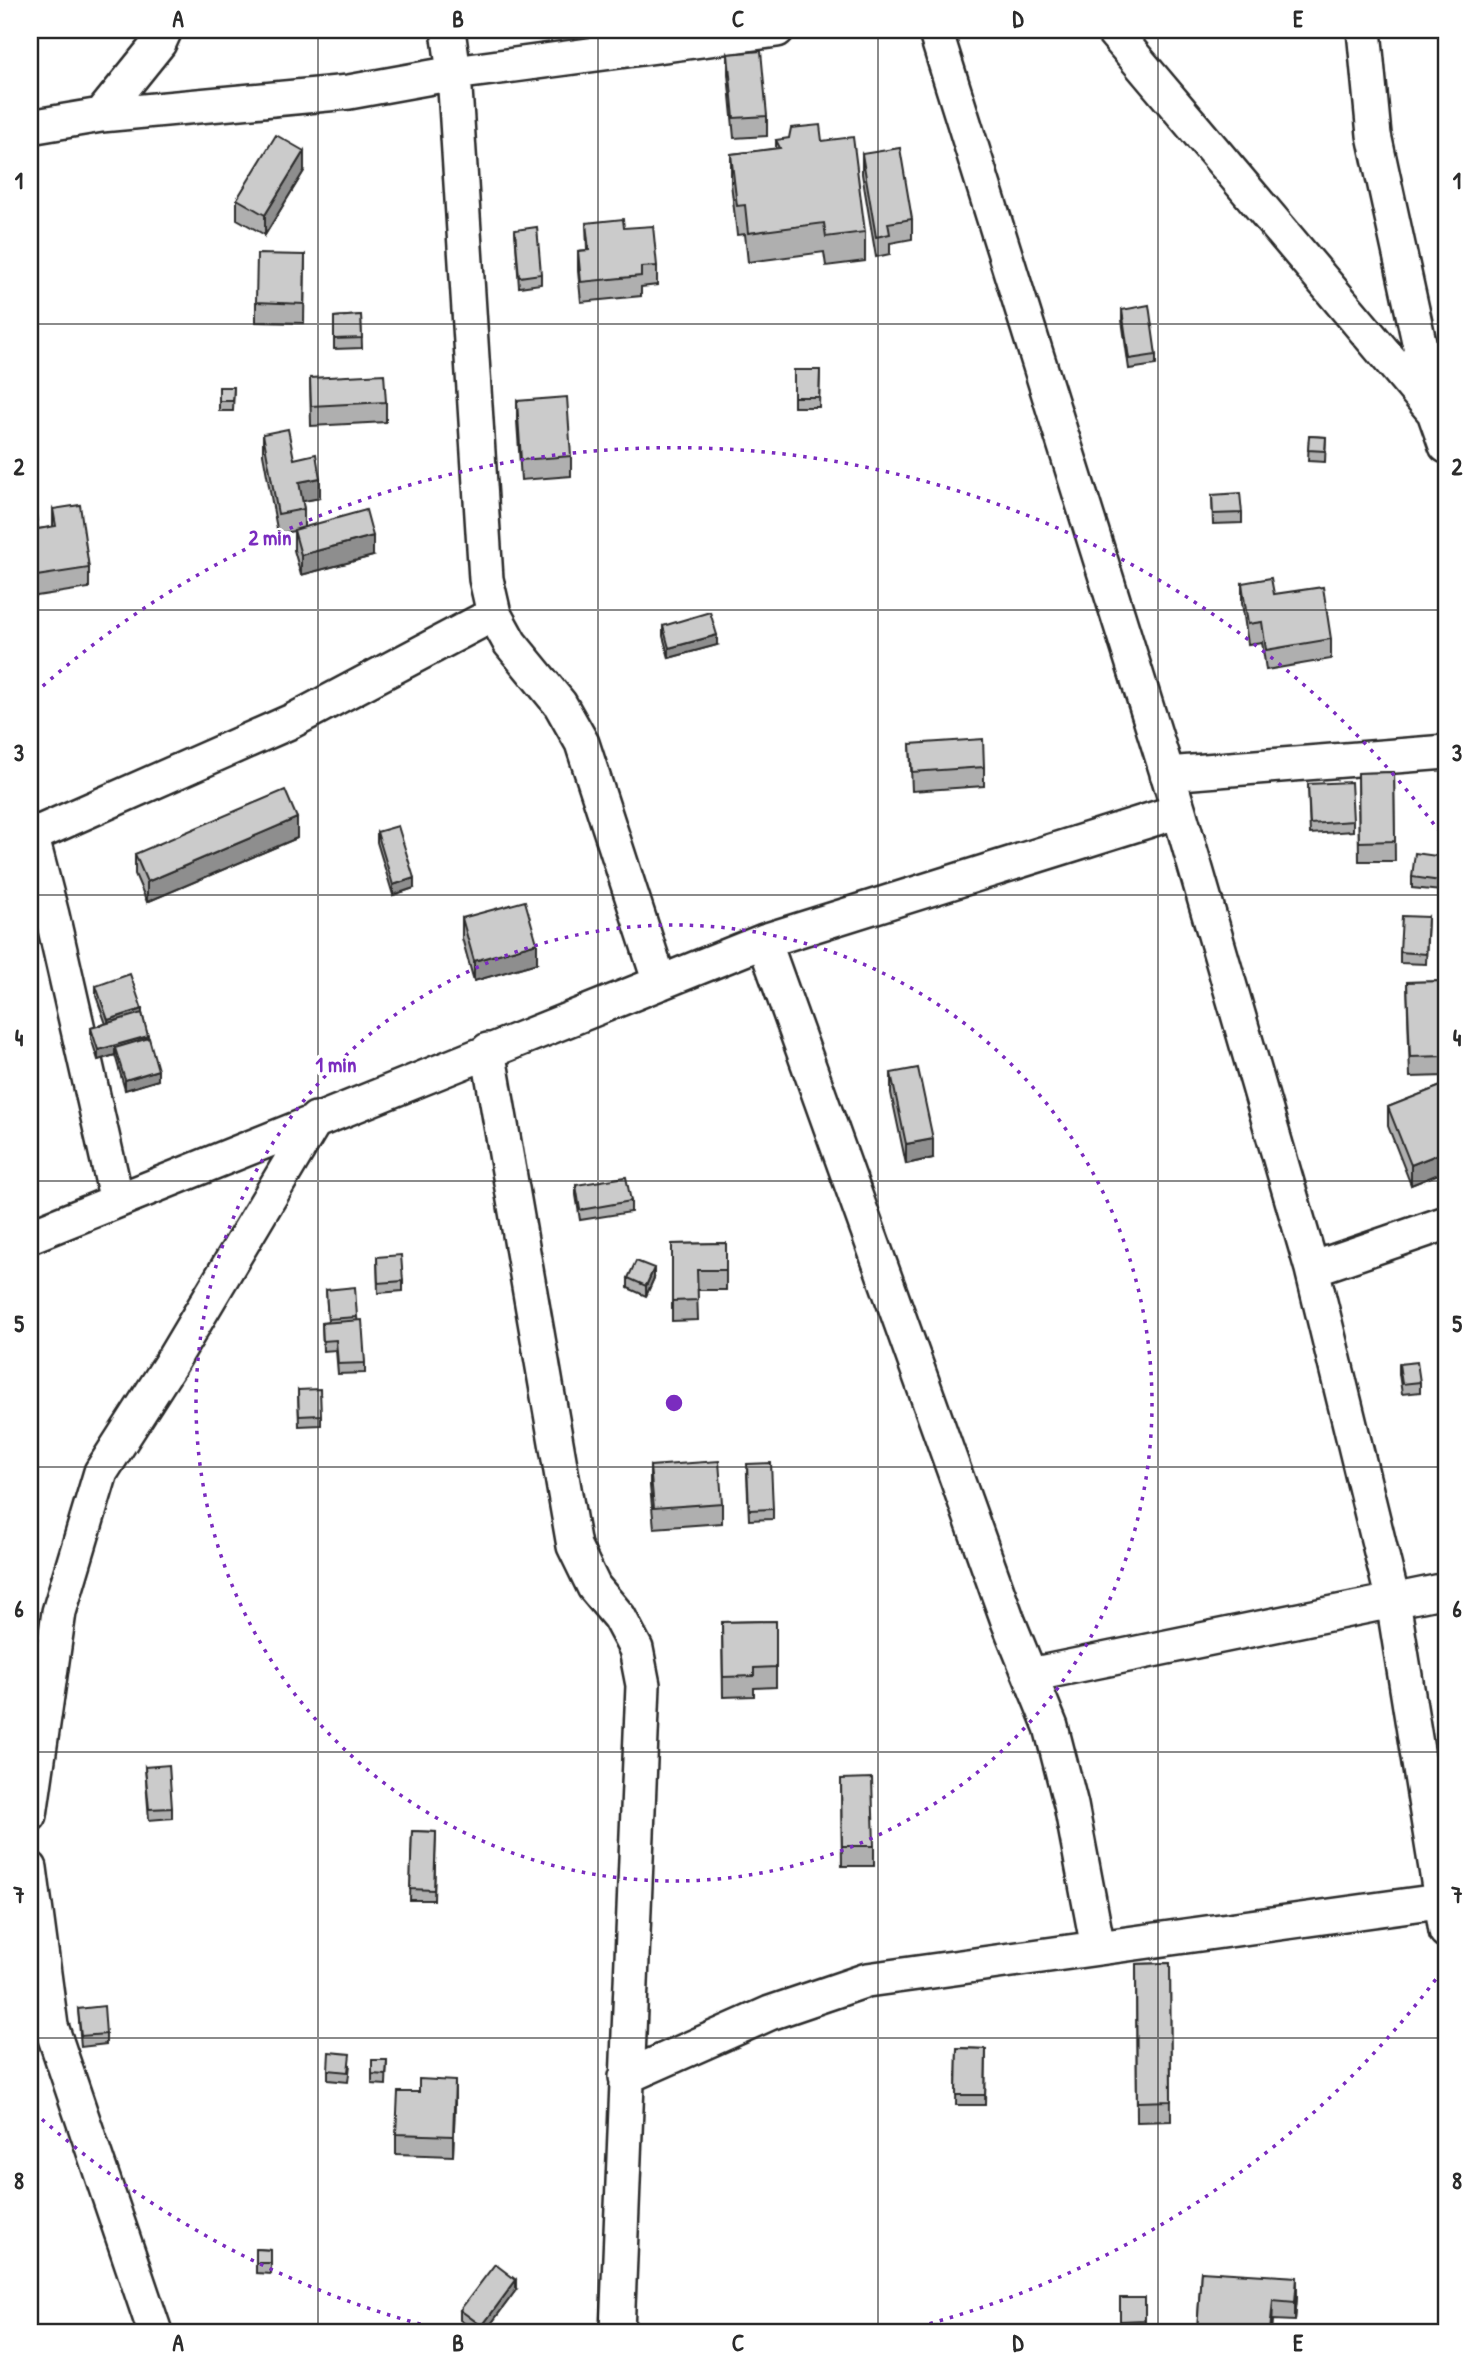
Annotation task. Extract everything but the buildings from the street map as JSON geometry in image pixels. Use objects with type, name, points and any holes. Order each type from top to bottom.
[{"type":"street","points":[[101,115],[159,43],[165,30]]},
{"type":"street","points":[[448,30],[454,73],[486,579],[494,614],[510,643],[560,704],[582,743],[618,862],[660,983]]},
{"type":"street","points":[[30,127],[101,115],[349,92],[454,73],[777,30]]},
{"type":"street","points":[[626,2077],[771,2013],[867,1980],[1098,1948],[1445,1910],[1393,1601],[1312,1269],[1179,811],[935,30]]},
{"type":"street","points":[[1112,30],[1434,412]]},
{"type":"street","points":[[1364,30],[1374,135],[1434,412],[1446,446]]},
{"type":"street","points":[[117,1201],[31,833],[292,721],[494,614]]},
{"type":"street","points":[[1167,774],[1446,752]]},
{"type":"street","points":[[30,1236],[764,941],[1179,811]]},
{"type":"street","points":[[764,941],[1051,1727],[1071,1805],[1098,1948]]},
{"type":"street","points":[[488,1050],[575,1546],[594,1587],[619,1617],[636,1649],[643,1685],[617,2332]]},
{"type":"street","points":[[30,1815],[59,1612],[101,1472],[169,1366],[316,1119]]},
{"type":"street","points":[[1312,1269],[1446,1223]]},
{"type":"street","points":[[1030,1675],[1446,1590]]},
{"type":"street","points":[[30,1868],[51,2026],[155,2332]]}]
